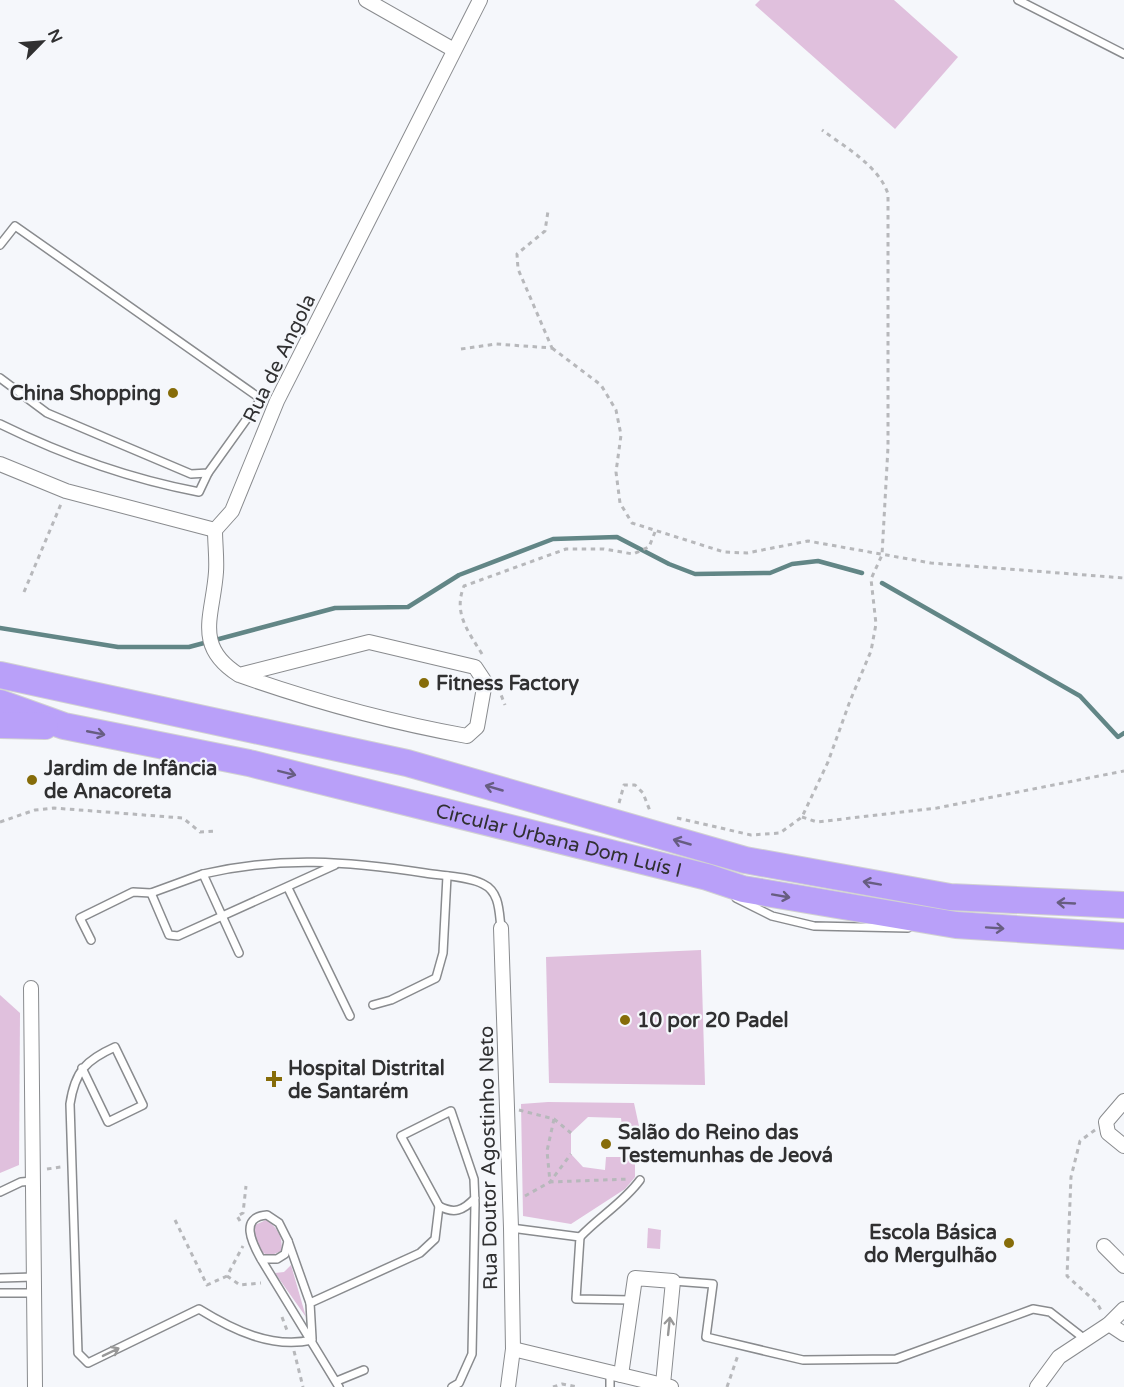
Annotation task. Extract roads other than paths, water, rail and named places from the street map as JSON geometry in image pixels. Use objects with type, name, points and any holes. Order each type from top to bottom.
[{"type":"highway","points":[[0,667],[34,683]]},
{"type":"highway","name":"Circular Urbana Dom Luís I","points":[[0,675],[407,763],[746,860],[951,897],[1124,906]]},
{"type":"highway","name":"Circular Urbana Dom Luís I","points":[[0,703],[64,726],[249,763],[707,877],[743,889],[956,925],[1124,936]]},
{"type":"highway","points":[[0,725],[64,726]]},
{"type":"street","points":[[366,0],[454,50]]},
{"type":"street","name":"Rua de Angola","points":[[215,530],[232,512],[277,401],[480,0]]},
{"type":"street","points":[[0,464],[66,491],[215,530],[216,572],[211,604],[211,644],[215,656],[239,675],[297,694],[418,727],[467,736],[477,727],[484,682],[476,667],[369,642],[239,675]]},
{"type":"street","points":[[297,694],[286,683],[299,661]]},
{"type":"street","name":"Rua Doutor Agostinho Neto","points":[[501,928],[513,1349],[508,1387]]},
{"type":"street","points":[[32,988],[35,1387]]},
{"type":"street","points":[[1124,1101],[1106,1122],[1108,1133],[1124,1146]]},
{"type":"street","points":[[1104,1246],[1124,1266]]},
{"type":"street","points":[[513,1349],[667,1386],[673,1281],[635,1278],[616,1373]]},
{"type":"street","points":[[1037,1387],[1059,1357],[1109,1324],[1124,1309]]},
{"type":"street","points":[[1109,1324],[1124,1334]]},
{"type":"lane","points":[[1018,0],[1124,54]]},
{"type":"lane","points":[[0,245],[15,226],[261,399],[277,401]]},
{"type":"lane","points":[[0,378],[46,413],[191,474],[208,473]]},
{"type":"lane","points":[[0,424],[36,441],[156,484],[199,492],[208,473],[261,399]]},
{"type":"lane","points":[[91,939],[80,918],[133,892],[151,893],[202,874],[246,864],[293,861],[372,865],[484,884],[498,899],[501,928]]},
{"type":"lane","points":[[151,893],[169,936],[178,936],[337,864]]},
{"type":"lane","points":[[202,874],[239,953]]},
{"type":"lane","points":[[372,1005],[391,1000],[436,978],[443,953],[447,876]]},
{"type":"lane","points":[[288,888],[350,1016]]},
{"type":"lane","points":[[82,1068],[108,1122],[143,1105],[115,1047],[92,1058],[82,1068],[70,1104],[78,1353],[88,1363],[199,1309],[234,1329],[293,1344],[312,1340]]},
{"type":"lane","points":[[452,1387],[459,1383],[472,1354],[475,1198],[474,1179],[451,1111],[401,1136],[439,1206],[449,1212],[459,1211],[475,1198]]},
{"type":"lane","points":[[0,1192],[33,1176]]},
{"type":"lane","points":[[632,1300],[576,1299],[580,1237],[597,1220],[627,1199],[640,1180]]},
{"type":"lane","points":[[310,1303],[420,1253],[435,1239],[439,1206]]},
{"type":"lane","points":[[312,1340],[310,1303],[288,1241],[272,1217],[261,1216],[254,1219],[248,1231],[261,1259],[338,1384],[364,1370]]},
{"type":"lane","points":[[511,1228],[580,1237]]},
{"type":"lane","points":[[261,1259],[277,1259],[285,1254],[288,1241]]},
{"type":"lane","points":[[0,1278],[34,1277]]},
{"type":"lane","points":[[673,1281],[713,1284],[706,1337],[803,1360],[896,1359],[1033,1309],[1050,1312],[1086,1340]]},
{"type":"lane","points":[[0,1293],[34,1293]]},
{"type":"lane","points":[[610,1387],[616,1373]]},
{"type":"waterway","points":[[0,628],[118,647],[189,647],[335,608],[408,607],[459,575],[553,539],[617,537],[669,564],[695,574],[770,573],[792,564],[818,561],[862,573]]},
{"type":"waterway","points":[[882,583],[1080,696],[1118,737],[1124,733]]},
{"type":"place","name":"China Shopping","points":[[173,393]]},
{"type":"place","name":"Fitness Factory","points":[[424,683]]},
{"type":"place","name":"Jardim de Infância de Anacoreta","points":[[32,780]]},
{"type":"place","name":"10 por 20 Padel","points":[[625,1020]]},
{"type":"place","name":"Hospital Distrital de Santarém","points":[[274,1079]]},
{"type":"place","name":"Salão do Reino das Testemunhas de Jeová","points":[[606,1144]]},
{"type":"place","name":"Escola Básica do Mergulhão","points":[[1009,1243]]}]
